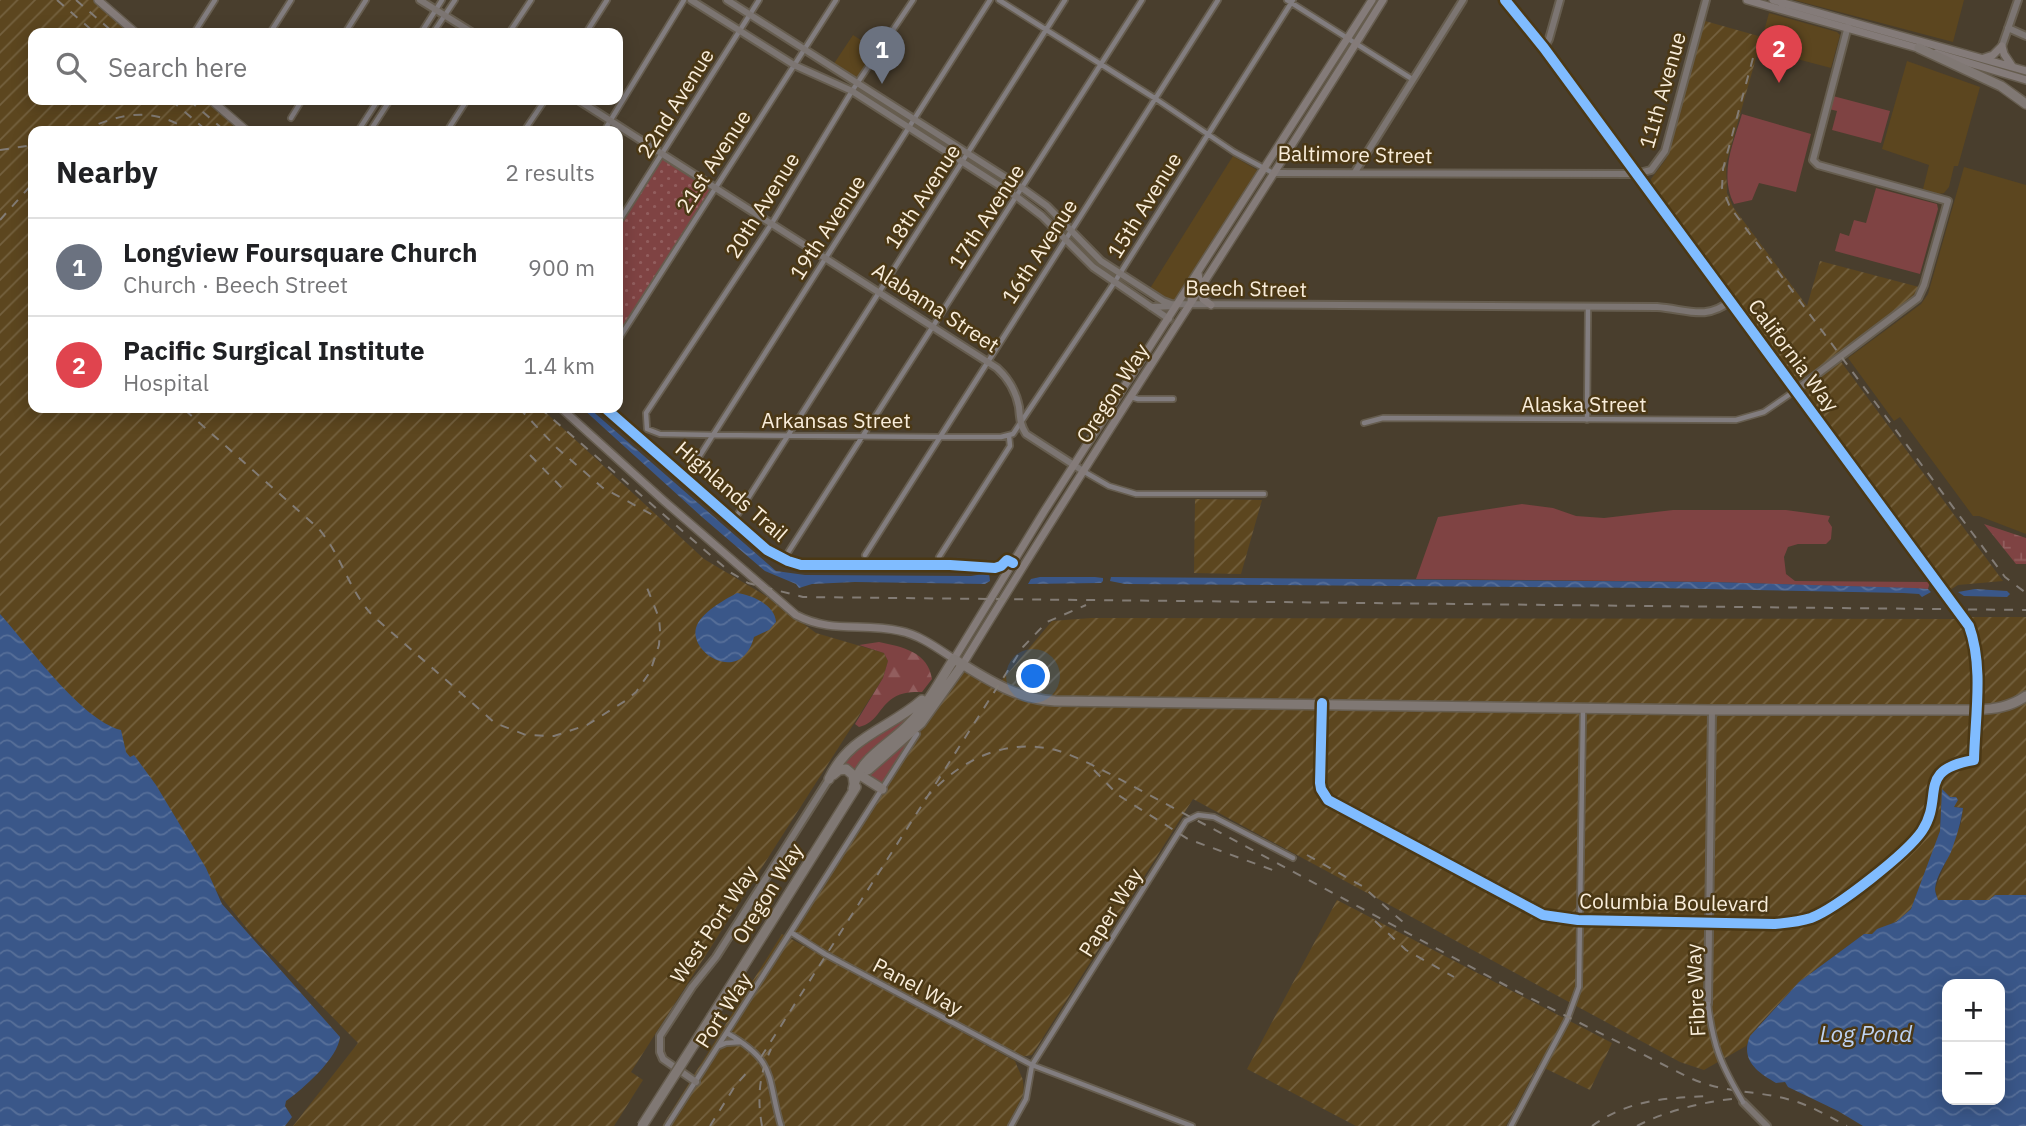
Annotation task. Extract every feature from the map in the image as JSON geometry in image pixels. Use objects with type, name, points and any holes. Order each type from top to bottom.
[{"type":"highway","points":[[1919,48],[2001,86],[2026,104]]},
{"type":"highway","points":[[958,661],[1007,691],[1041,701],[1712,710],[1976,710],[1997,709],[2015,704],[2026,696]]},
{"type":"highway","name":"Oregon Way","points":[[642,1126],[870,758],[911,723],[932,691],[958,661]]},
{"type":"highway","name":"Oregon Way","points":[[853,786],[877,760],[920,723],[958,661]]},
{"type":"highway","points":[[829,779],[841,758],[852,746],[905,715],[932,691]]},
{"type":"highway","points":[[829,779],[839,770],[846,769],[853,775],[853,786]]},
{"type":"highway","points":[[863,777],[882,789]]},
{"type":"main road","points":[[98,0],[130,28]]},
{"type":"main road","name":"Oregon Way","points":[[958,661],[1074,465],[1372,0]]},
{"type":"main road","name":"Oregon Way","points":[[958,661],[1191,305],[1383,0]]},
{"type":"main road","points":[[1746,0],[1984,58],[2026,71]]},
{"type":"main road","points":[[1773,0],[2026,80]]},
{"type":"main road","points":[[1984,58],[1993,55],[2002,46]]},
{"type":"main road","points":[[2002,46],[2013,67]]},
{"type":"main road","points":[[217,105],[241,126]]},
{"type":"main road","points":[[1191,305],[1192,290],[1199,279],[1198,272]]},
{"type":"main road","points":[[1201,288],[1203,299],[1211,305]]},
{"type":"main road","points":[[567,413],[796,615],[810,622],[839,628],[900,631],[920,638],[958,661]]},
{"type":"street","points":[[197,28],[215,0]]},
{"type":"street","points":[[273,28],[291,0]]},
{"type":"street","points":[[348,28],[366,0]]},
{"type":"street","points":[[420,0],[465,28]]},
{"type":"street","points":[[424,28],[442,0]]},
{"type":"street","points":[[437,28],[455,0]]},
{"type":"street","points":[[512,28],[531,0]]},
{"type":"street","points":[[589,28],[607,0]]},
{"type":"street","points":[[623,101],[684,0]]},
{"type":"street","name":"Beech Street","points":[[691,0],[794,65],[852,91],[1017,197],[1042,216],[1093,267],[1169,318]]},
{"type":"street","name":"Beech Street","points":[[727,0],[1022,188],[1048,206],[1101,261],[1163,301],[1177,305],[1657,307],[1706,313],[1715,312],[1730,301]]},
{"type":"street","name":"22nd Avenue","points":[[623,215],[759,0]]},
{"type":"street","name":"21st Avenue","points":[[623,332],[836,0]]},
{"type":"street","name":"20th Avenue","points":[[647,429],[646,413],[772,223],[857,83],[913,0]]},
{"type":"street","name":"19th Avenue","points":[[690,471],[990,0]]},
{"type":"street","name":"Baltimore Street","points":[[999,0],[1156,99],[1207,135],[1274,173],[1635,174]]},
{"type":"street","name":"18th Avenue","points":[[738,514],[1065,0]]},
{"type":"street","name":"17th Avenue","points":[[787,554],[1142,0]]},
{"type":"street","name":"16th Avenue","points":[[865,555],[1218,0]]},
{"type":"street","points":[[1355,172],[1463,0]]},
{"type":"street","name":"California Way","points":[[1505,0],[1544,48],[1969,626],[1975,652],[1974,760]]},
{"type":"street","points":[[1544,48],[1560,0]]},
{"type":"street","name":"11th Avenue","points":[[1635,174],[1651,170],[1665,151],[1706,0]]},
{"type":"street","points":[[2002,46],[2018,0]]},
{"type":"street","points":[[1290,1],[1412,79]]},
{"type":"street","name":"15th Avenue","points":[[1021,426],[1120,274],[1290,1]]},
{"type":"street","points":[[1796,390],[1918,298],[1948,201],[1818,165],[1813,160],[1849,25]]},
{"type":"street","points":[[2008,28],[2026,36]]},
{"type":"street","points":[[291,118],[299,105]]},
{"type":"street","points":[[361,126],[375,105]]},
{"type":"street","points":[[373,126],[387,105]]},
{"type":"street","points":[[450,126],[464,105]]},
{"type":"street","points":[[527,126],[542,105]]},
{"type":"street","name":"Alabama Street","points":[[585,105],[617,126]]},
{"type":"street","points":[[607,126],[620,105]]},
{"type":"street","name":"Alabama Street","points":[[623,130],[998,368],[1016,395],[1021,426]]},
{"type":"street","points":[[1149,306],[1177,305]]},
{"type":"street","points":[[1587,420],[1588,307]]},
{"type":"street","name":"Alaska Street","points":[[1364,423],[1383,418],[1742,420],[1764,412],[1796,390]]},
{"type":"street","points":[[1130,397],[1173,399]]},
{"type":"street","points":[[939,557],[1010,446],[1009,436],[1021,426],[1032,439],[1083,471],[1109,486],[1136,494],[1264,494]]},
{"type":"street","name":"Arkansas Street","points":[[647,429],[660,434],[1009,436]]},
{"type":"street","name":"Columbia Boulevard","points":[[1322,704],[1320,783],[1325,797],[1335,805],[1543,915],[1578,920],[1774,924],[1812,918],[1891,863],[1923,829],[1935,781],[1944,770],[1958,763],[1974,760]]},
{"type":"street","points":[[1511,1126],[1576,1000],[1579,987],[1583,708]]},
{"type":"street","name":"Fibre Way","points":[[1712,710],[1708,1003],[1722,1067],[1743,1102],[1767,1126]]},
{"type":"street","name":"Port Way","points":[[667,1126],[917,734]]},
{"type":"street","name":"West Port Way","points":[[696,1082],[663,1059],[660,1036],[692,987],[716,957],[829,779]]},
{"type":"street","name":"Paper Way","points":[[1011,1126],[1026,1099],[1032,1065],[1190,817],[1214,817],[1293,858]]},
{"type":"street","name":"Panel Way","points":[[792,933],[825,954],[1032,1065],[1192,1126]]},
{"type":"street","points":[[727,1033],[759,1055],[765,1063],[770,1074],[773,1099],[781,1126]]},
{"type":"street","points":[[719,1047],[741,1041]]},
{"type":"shaded area","points":[[0,0],[97,0],[129,28],[28,28],[28,105],[214,105],[238,126],[28,126],[28,413],[546,413],[704,559],[766,596],[816,633],[884,653],[888,661],[883,678],[631,1072],[643,1080],[614,1126],[293,1126],[358,1043],[253,936],[0,625]]},
{"type":"shaded area","points":[[1794,0],[1964,0],[1953,42]]},
{"type":"shaded area","points":[[1769,13],[1837,32],[1840,35],[1831,68],[1759,49]]},
{"type":"shaded area","points":[[1705,21],[1762,37],[1726,164],[1727,193],[1733,207],[1807,306],[1820,261],[1919,287],[1912,298],[1836,355],[2003,581],[1958,585],[1950,590],[1653,190],[1651,179],[1666,159]]},
{"type":"shaded area","points":[[853,35],[876,50],[857,79],[833,65]]},
{"type":"shaded area","points":[[1907,61],[1980,87],[1958,166],[1954,166],[1949,187],[1944,193],[1923,189],[1929,165],[1882,149]]},
{"type":"shaded area","points":[[1233,156],[1259,171],[1177,300],[1166,300],[1149,290]]},
{"type":"shaded area","points":[[1964,167],[2026,185],[2026,534],[1973,516],[1900,417],[1894,421],[1848,358],[1921,304],[1928,294]]},
{"type":"shaded area","points":[[1195,499],[1262,500],[1241,574],[1194,573]]},
{"type":"shaded area","points":[[2026,617],[2026,895],[1989,900],[1938,900],[1935,889],[1961,823],[1963,808],[1941,805],[1940,831],[1934,851],[1906,916],[1872,934],[1864,934],[1799,982],[1757,1027],[1746,1046],[1704,1070],[1680,1062],[1193,799],[1032,1055],[1020,1057],[792,933],[963,664],[997,686],[1052,621],[1091,618]]},
{"type":"shaded area","points":[[1337,900],[1612,1043],[1590,1090],[1538,1065],[1506,1126],[1356,1126],[1247,1069]]},
{"type":"shaded area","points":[[782,934],[1015,1061],[1023,1080],[1024,1093],[1007,1126],[662,1126]]},
{"type":"green space","points":[[1833,96],[1890,111],[1881,143],[1832,130],[1837,111],[1829,109]]},
{"type":"green space","points":[[1742,114],[1811,134],[1796,192],[1759,183],[1752,200],[1734,204],[1728,170]]},
{"type":"green space","points":[[662,159],[710,190],[623,326],[623,221]]},
{"type":"green space","points":[[1876,188],[1937,204],[1938,209],[1920,274],[1835,251],[1840,233],[1849,236],[1854,220],[1866,223]]},
{"type":"green space","points":[[1522,504],[1553,508],[1576,516],[1604,518],[1673,510],[1786,510],[1830,516],[1828,521],[1832,527],[1831,539],[1826,544],[1798,544],[1788,547],[1784,557],[1786,574],[1795,581],[1930,582],[1928,589],[1712,582],[1416,579],[1438,517]]},
{"type":"green space","points":[[1984,524],[2026,538],[2026,564],[2016,564]]},
{"type":"green space","points":[[879,642],[913,652],[930,670],[932,679],[922,692],[903,693],[893,698],[870,722],[859,727],[855,724],[883,678],[888,661],[884,653],[859,645]]},
{"type":"green space","points":[[932,692],[917,714],[854,777],[834,769],[841,758]]},
{"type":"green space","points":[[912,731],[917,734],[882,789],[863,777]]},
{"type":"water","points":[[588,413],[595,413],[776,571],[805,575],[971,576],[989,573],[990,581],[985,584],[855,582],[812,584],[799,588],[796,584],[765,571]]},
{"type":"water","points":[[1095,577],[1103,578],[1103,581],[1028,584],[1031,579]]},
{"type":"water","points":[[1111,577],[1712,582],[1914,588],[1928,589],[1931,592],[1922,597],[1919,594],[1903,593],[1657,588],[1125,584],[1110,581]]},
{"type":"water","points":[[1975,589],[2007,591],[2010,594],[2007,597],[1964,596],[1958,592]]},
{"type":"water","points":[[737,593],[767,606],[776,622],[769,630],[754,637],[747,652],[738,660],[718,660],[700,647],[696,628],[707,612]]},
{"type":"water","points":[[0,614],[73,697],[89,712],[121,730],[126,752],[130,757],[134,755],[156,785],[206,868],[222,904],[340,1037],[327,1063],[286,1101],[285,1106],[292,1117],[285,1126],[0,1126]]},
{"type":"water","name":"Log Pond","points":[[1942,789],[1958,800],[1954,807],[1963,808],[1951,852],[1936,884],[1938,900],[1989,900],[1995,895],[2026,895],[2026,1126],[1863,1126],[1788,1087],[1785,1082],[1776,1083],[1757,1070],[1749,1059],[1747,1044],[1750,1036],[1799,982],[1864,934],[1872,934],[1877,929],[1896,922],[1911,909],[1940,831]]},
{"type":"railway","points":[[57,0],[89,28]]},
{"type":"railway","points":[[76,0],[108,28]]},
{"type":"railway","points":[[1753,58],[1723,169],[1722,188],[1730,207],[2005,577],[2026,593]]},
{"type":"railway","points":[[177,105],[201,126]]},
{"type":"railway","points":[[195,105],[219,126]]},
{"type":"railway","points":[[95,126],[124,116],[137,115],[163,118],[181,126]]},
{"type":"railway","points":[[0,150],[28,146]]},
{"type":"railway","points":[[0,220],[28,189]]},
{"type":"railway","points":[[188,413],[318,528],[357,595],[373,616],[495,723],[526,735],[554,736],[587,725],[636,692],[650,672],[659,645],[659,618],[644,580]]},
{"type":"railway","points":[[524,413],[557,448],[603,488],[653,515]]},
{"type":"railway","points":[[546,413],[730,572],[748,583],[803,597],[2026,610]]},
{"type":"railway","points":[[530,455],[565,491]]},
{"type":"railway","points":[[761,1057],[1023,647],[1047,622],[1086,605]]},
{"type":"railway","points":[[925,799],[953,773],[985,755],[1003,749],[1040,747],[1066,753],[1114,776],[1518,992],[1690,1078],[1726,1089],[1795,1101],[1847,1126]]},
{"type":"railway","points":[[1094,770],[1118,795],[1188,839],[1278,872]]},
{"type":"railway","points":[[1307,855],[1362,886],[1404,923]]},
{"type":"railway","points":[[1375,921],[1406,950],[1454,977]]},
{"type":"railway","points":[[762,1126],[760,1087],[771,1049]]},
{"type":"railway","points":[[710,1126],[735,1086],[749,1070]]},
{"type":"railway","points":[[1592,1126],[1634,1105],[1664,1099],[1711,1096]]},
{"type":"railway","points":[[1637,1126],[1688,1107],[1741,1098]]},
{"type":"cycle path","points":[[1322,703],[1320,783],[1328,800],[1543,915],[1578,920],[1774,924],[1811,918],[1854,892],[1914,841],[1928,818],[1938,778],[1944,770],[1974,760],[1977,675],[1974,642],[1969,626],[1544,48],[1505,0]]},
{"type":"cycle path","name":"Highlands Trail","points":[[611,413],[767,550],[788,561],[801,565],[950,565],[995,568],[1007,560],[1013,563]]},
{"type":"place","name":"Pacific Surgical Institute","points":[[1779,83]]},
{"type":"place","name":"Longview Foursquare Church","points":[[882,84]]}]
